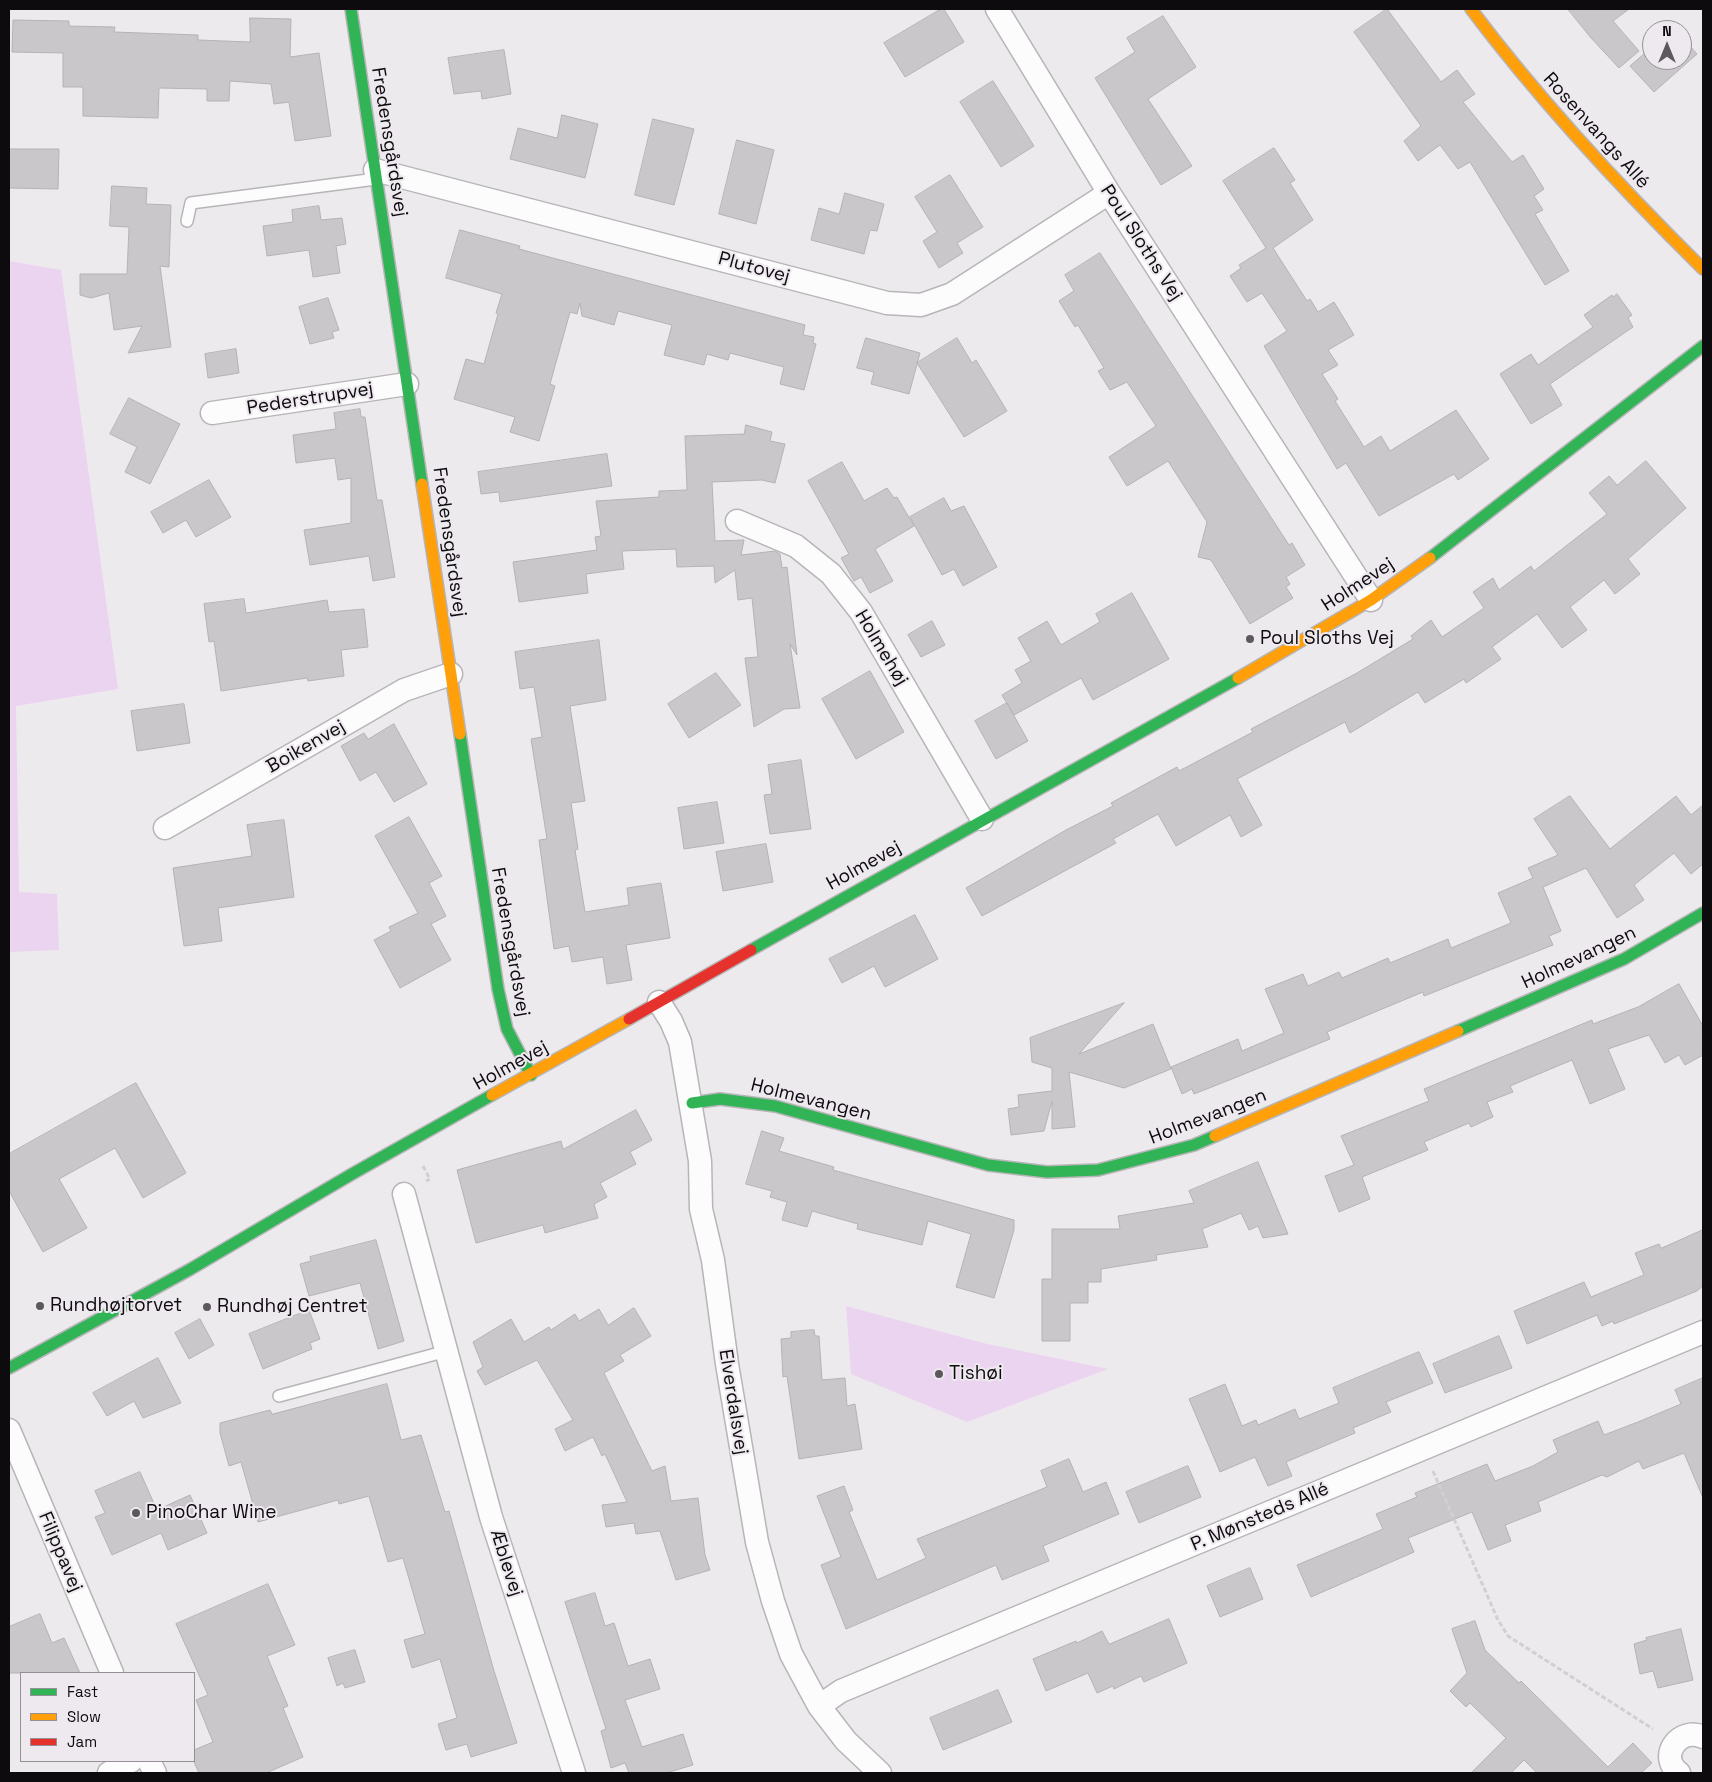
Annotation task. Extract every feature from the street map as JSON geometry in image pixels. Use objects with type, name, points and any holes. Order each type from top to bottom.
[{"type":"street","name":"Fredensgårdsvej","points":[[351,9],[498,989],[507,1029],[531,1075]]},
{"type":"street","name":"Poul Sloths Vej","points":[[997,9],[1109,193],[1371,600]]},
{"type":"street","name":"Rosenvangs Allé","points":[[1471,9],[1493,40],[1609,175],[1703,269]]},
{"type":"street","name":"Plutovej","points":[[376,175],[887,303],[921,305],[952,294],[1109,193]]},
{"type":"street","name":"Holmevej","points":[[9,1368],[189,1270],[352,1174],[531,1075],[982,819],[1293,647],[1371,600],[1452,543],[1703,346]]},
{"type":"street","name":"Pederstrupvej","points":[[212,413],[407,384]]},
{"type":"street","name":"Holmehøj","points":[[737,521],[796,546],[830,574],[861,612],[982,819]]},
{"type":"street","name":"Boikenvej","points":[[165,828],[404,690],[451,674]]},
{"type":"street","name":"Holmevangen","points":[[692,1103],[720,1099],[775,1106],[988,1165],[1048,1172],[1098,1170],[1194,1145],[1624,959],[1703,913]]},
{"type":"street","name":"Elverdalsvej","points":[[659,1002],[671,1021],[680,1042],[692,1103],[700,1161],[701,1209],[713,1260],[727,1364],[757,1542],[773,1601],[790,1654],[819,1706],[846,1741],[880,1773]]},
{"type":"street","name":"Æblevej","points":[[404,1194],[491,1517],[574,1773]]},
{"type":"street","name":"P. Mønsteds Allé","points":[[819,1706],[842,1691],[1703,1332]]},
{"type":"street","name":"Filippavej","points":[[9,1430],[112,1672]]},
{"type":"street","points":[[1678,1773],[1671,1764],[1670,1756],[1675,1742],[1684,1735],[1693,1734],[1703,1737]]},
{"type":"street","points":[[109,1773],[129,1762]]},
{"type":"lane","points":[[187,221],[191,203],[376,175]]},
{"type":"lane","points":[[278,1396],[447,1351]]},
{"type":"path","points":[[1424,1448],[1498,1620],[1508,1636],[1675,1742]]},
{"type":"shaded area","points":[[9,261],[61,270],[118,689],[16,706],[19,892],[57,894],[59,950],[9,952]]},
{"type":"shaded area","points":[[846,1306],[983,1343],[1108,1369],[967,1422],[851,1374]]},
{"type":"building","points":[[944,9],[964,42],[905,77],[884,43]]},
{"type":"building","points":[[1387,9],[1441,82],[1457,70],[1475,94],[1463,102],[1512,162],[1523,155],[1544,189],[1534,196],[1543,210],[1535,214],[1569,271],[1545,285],[1470,162],[1458,169],[1440,145],[1418,161],[1404,141],[1421,126],[1354,32]]},
{"type":"building","points":[[1568,9],[1629,9],[1613,21],[1639,51],[1619,68],[1591,38]]},
{"type":"building","points":[[1163,16],[1196,67],[1148,99],[1192,166],[1161,185],[1095,78],[1135,52],[1127,38]]},
{"type":"building","points":[[250,18],[291,19],[290,57],[319,53],[331,136],[295,141],[289,102],[274,104],[271,84],[230,81],[229,101],[207,101],[207,89],[159,88],[158,118],[83,116],[83,87],[63,87],[63,53],[12,52],[13,20],[69,21],[69,26],[115,27],[114,32],[198,35],[198,40],[250,42]]},
{"type":"building","points":[[1692,48],[1697,54],[1692,58]]},
{"type":"building","points":[[504,50],[511,94],[482,99],[481,91],[454,94],[448,58]]},
{"type":"building","points":[[1642,56],[1642,70],[1679,70],[1654,92],[1630,66]]},
{"type":"building","points":[[993,81],[1034,146],[1001,167],[960,102]]},
{"type":"building","points":[[562,115],[598,124],[585,178],[510,159],[518,128],[557,138]]},
{"type":"building","points":[[653,119],[694,129],[674,205],[635,195]]},
{"type":"building","points":[[737,140],[774,150],[756,224],[719,214]]},
{"type":"building","points":[[1274,148],[1295,180],[1290,183],[1313,220],[1273,248],[1307,301],[1310,299],[1318,312],[1334,302],[1354,335],[1328,350],[1338,365],[1322,374],[1338,399],[1335,401],[1364,447],[1381,436],[1390,451],[1456,410],[1489,459],[1458,480],[1454,474],[1379,516],[1346,463],[1337,469],[1264,346],[1287,331],[1262,293],[1247,302],[1230,276],[1241,268],[1239,265],[1266,248],[1223,181]]},
{"type":"building","points":[[9,149],[59,149],[58,189],[9,188]]},
{"type":"building","points":[[950,175],[983,227],[957,243],[963,253],[939,268],[923,241],[937,232],[915,197]]},
{"type":"building","points":[[112,186],[147,188],[146,204],[171,205],[169,267],[160,266],[171,347],[128,353],[142,326],[114,330],[109,293],[91,298],[80,295],[80,274],[127,274],[129,227],[110,226]]},
{"type":"building","points":[[845,193],[884,204],[877,231],[870,230],[864,254],[811,240],[819,208],[839,214]]},
{"type":"building","points":[[319,206],[321,220],[342,218],[346,244],[336,246],[340,273],[313,277],[309,250],[267,256],[263,226],[293,222],[292,210]]},
{"type":"building","points":[[460,230],[520,246],[519,249],[805,325],[803,335],[814,337],[813,343],[816,344],[804,390],[780,384],[784,367],[730,353],[728,360],[707,354],[704,365],[664,355],[672,325],[618,311],[614,325],[582,316],[580,303],[577,314],[570,312],[550,384],[555,386],[539,441],[510,432],[515,417],[454,399],[466,359],[484,364],[502,294],[446,278]]},
{"type":"building","points":[[1100,253],[1289,545],[1292,543],[1305,565],[1286,577],[1290,584],[1286,587],[1293,598],[1250,624],[1211,560],[1198,557],[1207,522],[1168,461],[1127,486],[1109,457],[1156,426],[1127,382],[1110,390],[1098,371],[1104,368],[1078,325],[1075,327],[1059,301],[1074,291],[1065,275]]},
{"type":"building","points":[[1617,294],[1632,315],[1628,318],[1633,327],[1550,384],[1562,405],[1531,424],[1500,374],[1531,354],[1538,365],[1593,327],[1584,315],[1612,295],[1613,297]]},
{"type":"building","points":[[328,298],[339,330],[332,332],[334,338],[310,344],[299,307]]},
{"type":"building","points":[[866,338],[920,353],[909,394],[871,384],[874,372],[857,368]]},
{"type":"building","points":[[957,338],[972,363],[976,360],[1007,411],[964,437],[917,363]]},
{"type":"building","points":[[236,349],[239,373],[208,378],[205,354]]},
{"type":"building","points":[[129,398],[180,424],[150,484],[125,472],[137,447],[110,434]]},
{"type":"building","points":[[360,409],[361,417],[365,417],[377,500],[382,500],[395,577],[373,581],[369,556],[310,565],[304,530],[351,523],[351,478],[338,480],[335,458],[296,463],[293,435],[336,429],[334,413]]},
{"type":"building","points":[[746,425],[772,432],[770,441],[785,444],[775,483],[762,480],[712,482],[715,541],[744,540],[741,555],[775,551],[780,554],[782,568],[787,567],[797,655],[790,644],[800,708],[784,709],[754,727],[745,658],[758,657],[752,598],[738,600],[735,570],[715,583],[714,566],[677,567],[676,549],[622,551],[624,569],[586,574],[588,593],[519,602],[513,562],[597,550],[595,537],[601,536],[596,501],[659,497],[659,491],[687,490],[685,436],[744,434]]},
{"type":"building","points":[[607,454],[612,486],[500,502],[499,492],[481,494],[478,472]]},
{"type":"building","points":[[1646,461],[1686,508],[1628,559],[1640,574],[1615,594],[1604,580],[1570,607],[1587,630],[1562,648],[1537,614],[1492,647],[1501,659],[1466,683],[1464,679],[1425,703],[1418,692],[1350,733],[1345,722],[1237,779],[1262,825],[1241,837],[1230,815],[1176,846],[1158,814],[1113,839],[1116,843],[982,916],[966,888],[1066,830],[1113,806],[1111,803],[1177,767],[1179,771],[1253,732],[1251,729],[1357,673],[1413,639],[1411,636],[1431,620],[1442,637],[1484,608],[1473,592],[1493,578],[1499,590],[1531,566],[1534,571],[1607,514],[1589,493],[1609,476],[1617,485]]},
{"type":"building","points":[[842,462],[864,501],[887,488],[894,498],[897,497],[914,526],[875,549],[893,581],[870,593],[861,577],[854,581],[841,558],[849,554],[808,481]]},
{"type":"building","points":[[209,480],[231,517],[196,537],[186,520],[163,533],[151,512]]},
{"type":"building","points":[[944,498],[951,511],[964,506],[997,567],[963,586],[954,569],[942,575],[910,517]]},
{"type":"building","points":[[1132,593],[1169,659],[1093,700],[1081,678],[1014,715],[1002,695],[1022,683],[1015,670],[1031,661],[1018,638],[1047,621],[1061,645],[1100,622],[1096,614]]},
{"type":"building","points":[[244,599],[246,613],[327,600],[329,612],[364,609],[368,647],[341,650],[344,676],[308,681],[307,678],[221,691],[214,641],[209,642],[204,604]]},
{"type":"building","points":[[932,621],[945,645],[921,657],[908,635]]},
{"type":"building","points":[[599,640],[606,700],[570,706],[585,801],[571,803],[578,849],[575,850],[585,912],[629,905],[627,888],[661,883],[670,938],[626,945],[632,980],[607,984],[603,957],[572,962],[569,946],[554,949],[539,840],[547,839],[531,739],[542,737],[534,687],[520,689],[515,652]]},
{"type":"building","points":[[870,671],[904,732],[856,759],[822,699]]},
{"type":"building","points":[[716,673],[741,705],[689,738],[668,704]]},
{"type":"building","points":[[1007,703],[1028,741],[996,759],[975,721]]},
{"type":"building","points":[[184,704],[190,743],[137,751],[131,711]]},
{"type":"building","points":[[394,724],[427,784],[394,802],[376,772],[360,781],[341,746],[364,733],[368,739]]},
{"type":"building","points":[[801,760],[811,829],[770,834],[764,795],[772,794],[768,765]]},
{"type":"building","points":[[1570,796],[1610,849],[1676,796],[1691,815],[1703,805],[1703,864],[1691,874],[1674,853],[1634,885],[1644,900],[1617,918],[1586,868],[1543,887],[1561,931],[1549,936],[1553,945],[1424,996],[1423,992],[1327,1032],[1330,1039],[1194,1094],[1192,1089],[1182,1094],[1171,1067],[1238,1039],[1242,1051],[1284,1033],[1265,989],[1303,974],[1308,986],[1339,972],[1342,978],[1388,958],[1390,963],[1448,939],[1451,948],[1511,923],[1498,893],[1533,878],[1528,868],[1558,855],[1534,819]]},
{"type":"building","points":[[717,802],[724,843],[684,849],[678,808]]},
{"type":"building","points":[[409,817],[442,876],[429,883],[446,916],[431,924],[451,960],[400,988],[374,940],[391,931],[389,927],[418,913],[375,836]]},
{"type":"building","points":[[284,820],[294,897],[218,908],[222,941],[184,946],[173,868],[252,856],[247,825]]},
{"type":"building","points":[[766,844],[773,882],[723,891],[716,852]]},
{"type":"building","points":[[915,915],[938,959],[885,987],[874,966],[842,983],[829,959]]},
{"type":"building","points":[[1679,984],[1703,1026],[1703,1055],[1685,1065],[1679,1055],[1665,1063],[1649,1035],[1608,1049],[1625,1089],[1590,1104],[1572,1060],[1510,1086],[1513,1092],[1487,1102],[1493,1117],[1471,1127],[1469,1123],[1424,1142],[1428,1150],[1362,1177],[1370,1199],[1339,1212],[1325,1176],[1354,1165],[1341,1136],[1429,1101],[1424,1089],[1592,1020],[1593,1024],[1638,1007]]},
{"type":"building","points":[[1124,1003],[1079,1054],[1153,1024],[1171,1069],[1124,1088],[1069,1072],[1075,1127],[1052,1129],[1052,1101],[1044,1131],[1011,1135],[1008,1109],[1019,1107],[1018,1095],[1052,1091],[1052,1068],[1032,1062],[1030,1038]]},
{"type":"building","points":[[136,1083],[186,1173],[143,1198],[115,1148],[59,1179],[87,1228],[43,1252],[9,1191],[9,1154]]},
{"type":"building","points":[[636,1110],[652,1140],[630,1152],[636,1164],[600,1183],[607,1197],[594,1204],[598,1218],[545,1233],[543,1225],[476,1243],[457,1170],[561,1141],[563,1149]]},
{"type":"building","points":[[762,1131],[784,1138],[779,1151],[834,1167],[833,1170],[1014,1220],[1014,1230],[994,1298],[956,1287],[971,1234],[928,1221],[922,1245],[857,1229],[858,1224],[812,1211],[807,1227],[782,1220],[787,1202],[770,1197],[772,1191],[746,1184]]},
{"type":"building","points":[[1258,1162],[1288,1234],[1263,1238],[1258,1226],[1249,1230],[1241,1213],[1202,1229],[1208,1247],[1156,1255],[1157,1260],[1101,1269],[1101,1282],[1088,1282],[1088,1303],[1070,1303],[1070,1341],[1042,1341],[1042,1279],[1052,1279],[1052,1229],[1120,1229],[1118,1216],[1194,1203],[1189,1191]]},
{"type":"building","points":[[1703,1230],[1703,1286],[1697,1291],[1614,1324],[1613,1321],[1602,1326],[1597,1315],[1527,1344],[1514,1311],[1584,1282],[1591,1297],[1644,1275],[1635,1253],[1659,1244],[1661,1248]]},
{"type":"building","points":[[376,1240],[404,1341],[378,1349],[360,1283],[309,1296],[300,1264],[311,1261],[310,1257]]},
{"type":"building","points":[[634,1308],[651,1336],[620,1355],[624,1361],[604,1373],[652,1471],[665,1466],[671,1501],[698,1498],[705,1555],[710,1570],[676,1580],[660,1531],[636,1534],[634,1523],[606,1527],[602,1505],[627,1502],[605,1454],[602,1456],[593,1437],[565,1451],[555,1429],[573,1420],[537,1360],[485,1385],[477,1371],[483,1367],[473,1342],[511,1319],[524,1342],[549,1327],[551,1330],[575,1314],[579,1321],[599,1309],[608,1325]]},
{"type":"building","points":[[309,1310],[320,1339],[310,1343],[312,1349],[263,1369],[249,1334]]},
{"type":"building","points":[[200,1319],[214,1345],[189,1359],[175,1333]]},
{"type":"building","points":[[814,1330],[815,1336],[819,1336],[822,1380],[845,1378],[847,1406],[855,1404],[862,1449],[799,1459],[787,1376],[783,1377],[781,1339],[791,1338],[791,1332]]},
{"type":"building","points":[[1499,1336],[1512,1368],[1445,1393],[1433,1364]]},
{"type":"building","points":[[1419,1352],[1433,1383],[1386,1402],[1391,1412],[1353,1428],[1355,1433],[1286,1462],[1292,1476],[1268,1486],[1255,1457],[1220,1472],[1189,1399],[1225,1384],[1242,1426],[1256,1420],[1258,1425],[1295,1409],[1299,1419],[1339,1403],[1333,1388]]},
{"type":"building","points":[[158,1358],[181,1403],[143,1418],[134,1401],[107,1416],[93,1393]]},
{"type":"building","points":[[1703,1378],[1703,1498],[1684,1453],[1643,1469],[1639,1461],[1607,1477],[1602,1475],[1538,1502],[1541,1511],[1505,1525],[1511,1541],[1488,1550],[1472,1512],[1408,1538],[1414,1552],[1311,1597],[1297,1565],[1383,1529],[1376,1514],[1417,1497],[1415,1493],[1487,1464],[1495,1481],[1533,1466],[1558,1452],[1553,1440],[1598,1421],[1604,1435],[1638,1422],[1681,1404],[1675,1390]]},
{"type":"building","points":[[387,1384],[401,1440],[421,1435],[445,1512],[449,1511],[494,1671],[517,1743],[471,1757],[467,1744],[446,1750],[438,1724],[457,1718],[440,1659],[412,1668],[404,1640],[425,1634],[403,1558],[388,1562],[369,1496],[339,1504],[338,1500],[258,1522],[241,1462],[229,1466],[220,1433],[220,1423],[270,1410],[272,1414]]},
{"type":"building","points":[[1069,1459],[1083,1492],[1106,1482],[1119,1514],[1043,1546],[1049,1561],[1002,1580],[996,1565],[846,1629],[821,1565],[841,1557],[817,1496],[844,1486],[853,1510],[849,1512],[877,1580],[926,1558],[917,1539],[1047,1487],[1041,1471]]},
{"type":"building","points":[[1188,1466],[1201,1497],[1139,1523],[1126,1492]]},
{"type":"building","points":[[140,1472],[157,1510],[190,1495],[207,1533],[168,1550],[161,1533],[112,1555],[95,1517],[105,1513],[95,1491]]},
{"type":"building","points":[[1250,1568],[1263,1599],[1220,1617],[1207,1586]]},
{"type":"building","points":[[268,1584],[295,1645],[267,1656],[288,1706],[283,1708],[303,1757],[266,1773],[199,1773],[194,1762],[195,1750],[213,1742],[196,1700],[208,1695],[176,1624]]},
{"type":"building","points":[[595,1593],[605,1626],[614,1623],[628,1666],[650,1659],[660,1689],[625,1700],[642,1747],[683,1734],[693,1765],[666,1773],[629,1773],[625,1763],[611,1768],[601,1731],[606,1729],[565,1602]]},
{"type":"building","points":[[40,1614],[52,1643],[64,1638],[80,1672],[9,1673],[9,1627]]},
{"type":"building","points":[[1169,1619],[1187,1663],[1144,1682],[1141,1676],[1114,1689],[1113,1686],[1097,1693],[1088,1673],[1046,1691],[1033,1659],[1076,1641],[1077,1643],[1102,1631],[1109,1644]]},
{"type":"building","points":[[1475,1621],[1485,1650],[1519,1683],[1521,1681],[1608,1767],[1633,1743],[1652,1763],[1641,1773],[1537,1773],[1524,1760],[1511,1773],[1471,1773],[1506,1738],[1470,1703],[1466,1707],[1450,1691],[1467,1673],[1452,1629]]},
{"type":"building","points":[[1681,1629],[1693,1680],[1658,1688],[1653,1671],[1640,1674],[1634,1644],[1647,1640],[1646,1638]]},
{"type":"building","points":[[355,1650],[365,1682],[345,1688],[343,1683],[337,1686],[328,1658]]},
{"type":"building","points":[[998,1690],[1012,1722],[943,1750],[930,1718]]},
{"type":"traffic: fast","points":[[351,9],[422,484]]},
{"type":"traffic: fast","points":[[1430,558],[1703,346]]},
{"type":"traffic: fast","points":[[751,950],[1238,678]]},
{"type":"traffic: fast","points":[[460,734],[498,989],[507,1029],[531,1075]]},
{"type":"traffic: fast","points":[[1458,1031],[1624,959],[1703,913]]},
{"type":"traffic: fast","points":[[9,1368],[189,1270],[352,1174],[492,1095]]},
{"type":"traffic: fast","points":[[692,1103],[720,1099],[775,1106],[988,1165],[1047,1172],[1098,1170],[1194,1145],[1215,1136]]},
{"type":"traffic: slow","points":[[1471,9],[1553,111],[1642,207],[1703,269]]},
{"type":"traffic: slow","points":[[422,484],[460,734]]},
{"type":"traffic: slow","points":[[1238,678],[1371,600],[1430,558]]},
{"type":"traffic: slow","points":[[492,1095],[629,1019]]},
{"type":"traffic: slow","points":[[1215,1136],[1458,1031]]},
{"type":"traffic: jam","points":[[629,1019],[751,950]]},
{"type":"place","name":"Poul Sloths Vej","points":[[1250,639]]},
{"type":"place","name":"Rundhøjtorvet","points":[[40,1306]]},
{"type":"place","name":"Rundhøj Centret","points":[[207,1307]]},
{"type":"place","name":"Tishøi","points":[[939,1374]]},
{"type":"place","name":"PinoChar Wine","points":[[136,1513]]}]
